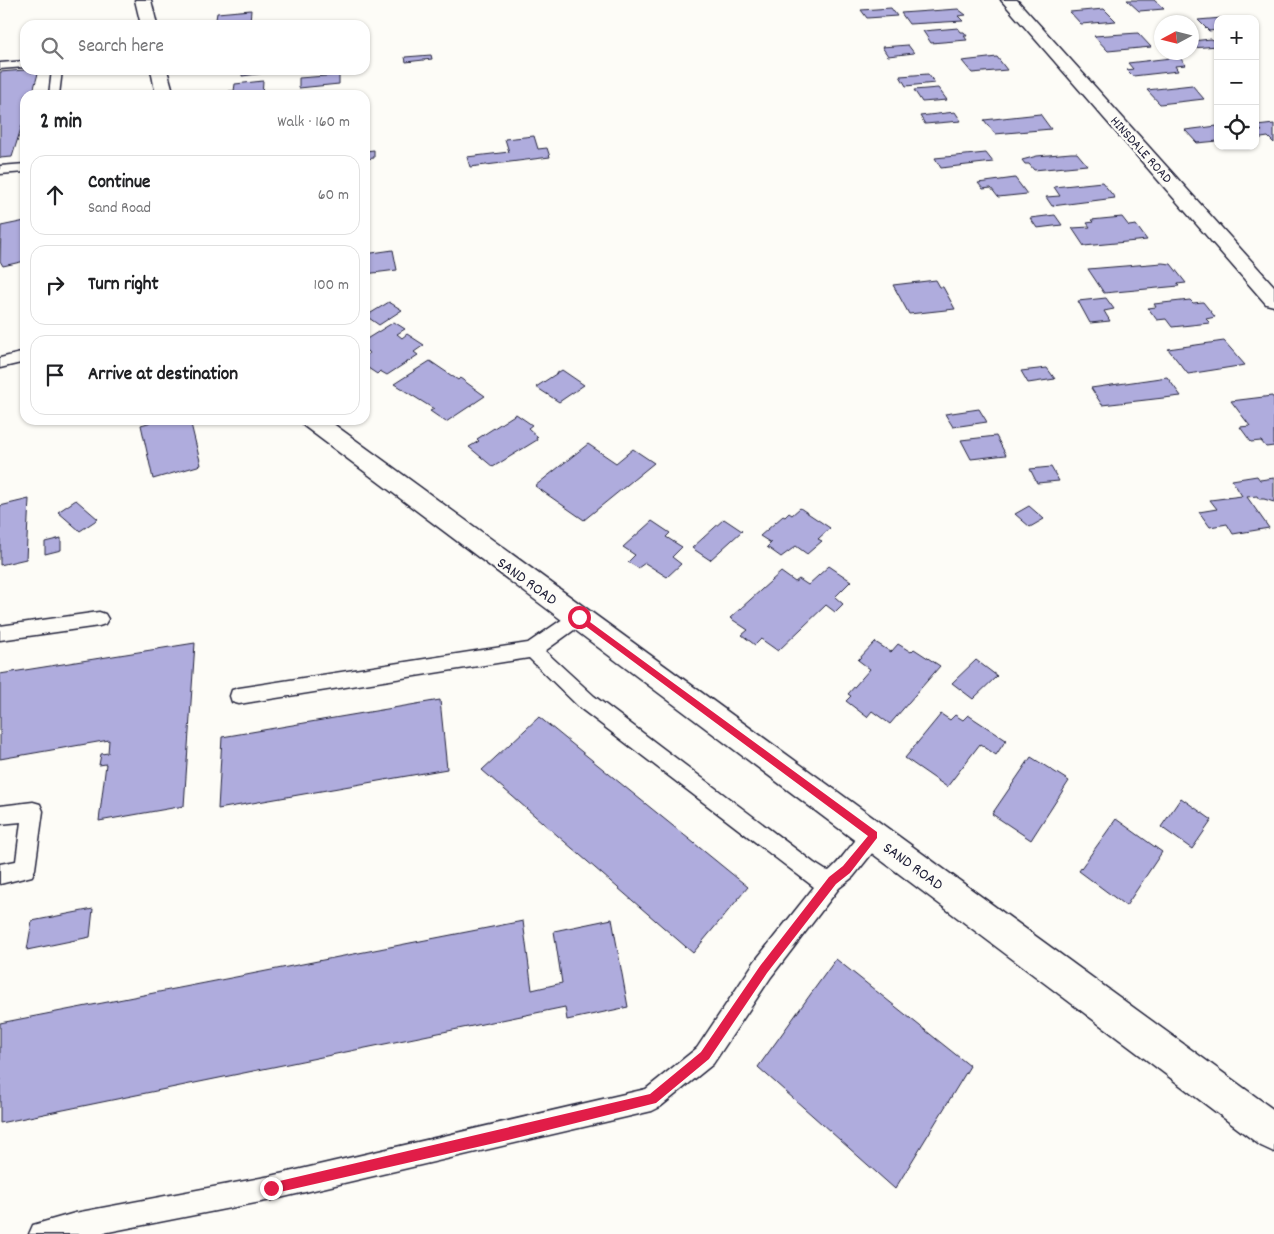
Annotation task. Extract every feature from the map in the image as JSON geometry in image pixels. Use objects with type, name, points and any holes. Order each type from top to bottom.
[{"type":"street","points":[[143,0],[147,20]]},
{"type":"street","name":"HINSDALE ROAD","points":[[1009,0],[1274,299]]},
{"type":"street","points":[[160,75],[164,90]]},
{"type":"street","name":"SAND ROAD","points":[[319,425],[1274,1132]]},
{"type":"lane","points":[[0,66],[20,64]]},
{"type":"lane","points":[[55,90],[56,75]]},
{"type":"lane","points":[[0,170],[20,168]]},
{"type":"lane","points":[[0,363],[20,358]]},
{"type":"lane","points":[[240,696],[532,650],[579,617]]},
{"type":"lane","points":[[0,633],[99,619]]},
{"type":"lane","points":[[532,650],[587,702],[807,870],[821,880],[832,881]]},
{"type":"lane","points":[[0,815],[33,811],[25,869],[0,874]]},
{"type":"lane","points":[[42,1234],[271,1188],[652,1099],[705,1056],[763,969],[832,881],[846,870],[874,835]]},
{"type":"building","points":[[1127,0],[1154,0],[1164,9],[1139,11]]},
{"type":"building","points":[[891,8],[897,16],[867,18],[861,10]]},
{"type":"building","points":[[958,9],[966,15],[958,16],[963,21],[909,24],[901,13]]},
{"type":"building","points":[[1104,9],[1116,21],[1081,24],[1070,12]]},
{"type":"building","points":[[251,10],[250,20],[216,20],[217,13]]},
{"type":"building","points":[[1214,19],[1214,30],[1209,31],[1199,20]]},
{"type":"building","points":[[958,28],[967,36],[964,36],[967,40],[931,43],[923,31]]},
{"type":"building","points":[[1138,33],[1151,47],[1108,51],[1094,36]]},
{"type":"building","points":[[1211,39],[1214,42],[1214,46],[1199,47],[1199,40]]},
{"type":"building","points":[[908,45],[914,53],[888,56],[882,47]]},
{"type":"building","points":[[431,55],[432,59],[406,62],[405,57]]},
{"type":"building","points":[[997,57],[1007,70],[972,73],[962,61]]},
{"type":"building","points":[[1154,60],[1182,60],[1186,65],[1175,66],[1178,71],[1133,76],[1127,70],[1133,69],[1128,63]]},
{"type":"building","points":[[20,70],[20,75],[38,75],[33,90],[20,90],[20,132],[12,157],[0,158],[0,72]]},
{"type":"building","points":[[928,74],[935,83],[906,86],[900,76]]},
{"type":"building","points":[[339,75],[339,84],[299,88],[299,78]]},
{"type":"building","points":[[263,81],[262,90],[234,90],[235,84]]},
{"type":"building","points":[[1192,85],[1204,99],[1160,104],[1147,90]]},
{"type":"building","points":[[938,88],[947,100],[922,102],[914,90]]},
{"type":"building","points":[[955,112],[961,121],[925,124],[920,116]]},
{"type":"building","points":[[1040,114],[1051,129],[995,134],[984,120]]},
{"type":"building","points":[[1274,124],[1274,143],[1268,137],[1259,138],[1259,131],[1262,131],[1259,126]]},
{"type":"building","points":[[1214,126],[1214,141],[1197,143],[1185,130]]},
{"type":"building","points":[[534,136],[538,149],[547,148],[550,157],[470,167],[467,157],[509,152],[505,139]]},
{"type":"building","points":[[370,150],[374,150],[374,158],[370,158]]},
{"type":"building","points":[[986,153],[993,162],[941,168],[935,158]]},
{"type":"building","points":[[1077,153],[1087,165],[1034,170],[1022,160],[1037,156]]},
{"type":"building","points":[[1015,178],[1027,194],[998,197],[991,188],[983,189],[978,183]]},
{"type":"building","points":[[1102,182],[1115,198],[1052,206],[1046,197],[1060,196],[1054,187]]},
{"type":"building","points":[[1055,215],[1062,225],[1037,228],[1030,218]]},
{"type":"building","points":[[1122,217],[1129,226],[1136,225],[1147,240],[1084,246],[1072,228],[1090,227],[1087,223],[1093,222],[1091,220]]},
{"type":"building","points":[[20,222],[20,262],[3,266],[0,261],[1,226]]},
{"type":"building","points":[[393,250],[397,270],[370,273],[370,253]]},
{"type":"building","points":[[1162,263],[1171,264],[1186,283],[1177,284],[1179,286],[1104,293],[1088,269]]},
{"type":"building","points":[[936,280],[940,287],[943,287],[955,309],[909,314],[893,285]]},
{"type":"building","points":[[1106,298],[1114,309],[1104,311],[1110,321],[1090,323],[1078,301]]},
{"type":"building","points":[[1190,300],[1193,303],[1203,302],[1215,317],[1206,319],[1210,323],[1172,327],[1166,319],[1157,320],[1148,308],[1156,307],[1154,304]]},
{"type":"building","points":[[389,302],[402,310],[379,325],[370,319],[370,314]]},
{"type":"building","points":[[394,322],[405,329],[397,334],[402,338],[407,334],[424,345],[414,352],[418,355],[387,375],[380,371],[377,374],[370,369],[370,337]]},
{"type":"building","points":[[1224,341],[1245,365],[1188,374],[1168,349]]},
{"type":"building","points":[[430,361],[458,380],[460,378],[485,396],[446,422],[430,411],[434,409],[394,384]]},
{"type":"building","points":[[1047,368],[1055,379],[1028,383],[1021,371]]},
{"type":"building","points":[[562,370],[584,385],[559,402],[536,387]]},
{"type":"building","points":[[1167,377],[1181,396],[1102,405],[1091,388]]},
{"type":"building","points":[[1272,396],[1274,399],[1274,446],[1266,447],[1261,441],[1251,442],[1240,427],[1250,426],[1231,401]]},
{"type":"building","points":[[979,409],[987,422],[953,427],[945,414]]},
{"type":"building","points":[[516,414],[532,425],[528,428],[538,437],[536,438],[537,440],[493,467],[469,447],[479,441],[477,439]]},
{"type":"building","points":[[141,425],[191,425],[201,465],[153,479]]},
{"type":"building","points":[[996,436],[1006,455],[971,459],[961,440]]},
{"type":"building","points":[[588,444],[616,463],[633,449],[654,463],[584,520],[535,486]]},
{"type":"building","points":[[1051,467],[1059,481],[1037,483],[1030,469]]},
{"type":"building","points":[[1257,476],[1260,480],[1274,478],[1274,502],[1259,499],[1257,496],[1247,497],[1269,528],[1233,534],[1227,524],[1210,527],[1199,512],[1217,509],[1210,500],[1242,496],[1232,480]]},
{"type":"building","points":[[29,499],[26,559],[0,565],[0,506]]},
{"type":"building","points":[[76,500],[98,519],[80,531],[58,512]]},
{"type":"building","points":[[1029,506],[1044,519],[1030,527],[1015,514]]},
{"type":"building","points":[[800,508],[830,528],[818,539],[822,541],[807,554],[796,546],[781,557],[767,547],[771,543],[760,536],[783,516],[785,517],[789,513],[792,515]]},
{"type":"building","points":[[724,519],[742,531],[710,560],[692,548]]},
{"type":"building","points":[[652,521],[670,533],[666,537],[682,547],[672,557],[681,564],[667,577],[645,563],[638,568],[628,562],[635,555],[623,547]]},
{"type":"building","points":[[61,538],[61,550],[45,554],[45,542]]},
{"type":"building","points":[[829,566],[851,581],[835,597],[843,604],[835,612],[826,605],[778,651],[761,639],[755,645],[742,635],[748,630],[730,618],[781,572],[795,582],[799,579],[808,585]]},
{"type":"building","points":[[875,642],[891,652],[898,644],[911,652],[914,649],[940,666],[890,724],[872,711],[867,717],[846,701],[851,696],[848,694],[870,669],[858,660]]},
{"type":"building","points":[[195,643],[184,806],[99,821],[106,764],[99,765],[101,754],[108,753],[109,740],[0,759],[0,674]]},
{"type":"building","points":[[976,660],[997,676],[973,699],[952,683]]},
{"type":"building","points":[[440,700],[447,769],[218,809],[222,737]]},
{"type":"building","points":[[941,714],[950,720],[955,715],[963,720],[968,715],[1006,740],[996,755],[980,744],[947,787],[905,758]]},
{"type":"building","points":[[539,717],[748,887],[693,953],[482,770]]},
{"type":"building","points":[[1031,757],[1069,781],[1031,840],[992,814]]},
{"type":"building","points":[[1181,798],[1212,820],[1192,849],[1161,827]]},
{"type":"building","points":[[1116,819],[1162,852],[1126,906],[1079,871]]},
{"type":"building","points":[[93,909],[90,937],[27,950],[32,921]]},
{"type":"building","points":[[612,919],[628,1007],[567,1020],[565,1007],[0,1123],[0,1023],[523,921],[532,990],[562,983],[554,931]]},
{"type":"building","points":[[836,959],[970,1066],[895,1189],[758,1067]]},
{"type":"route","points":[[271,1188],[652,1099],[705,1056],[763,969],[832,881],[846,870],[874,835],[579,617]]}]
